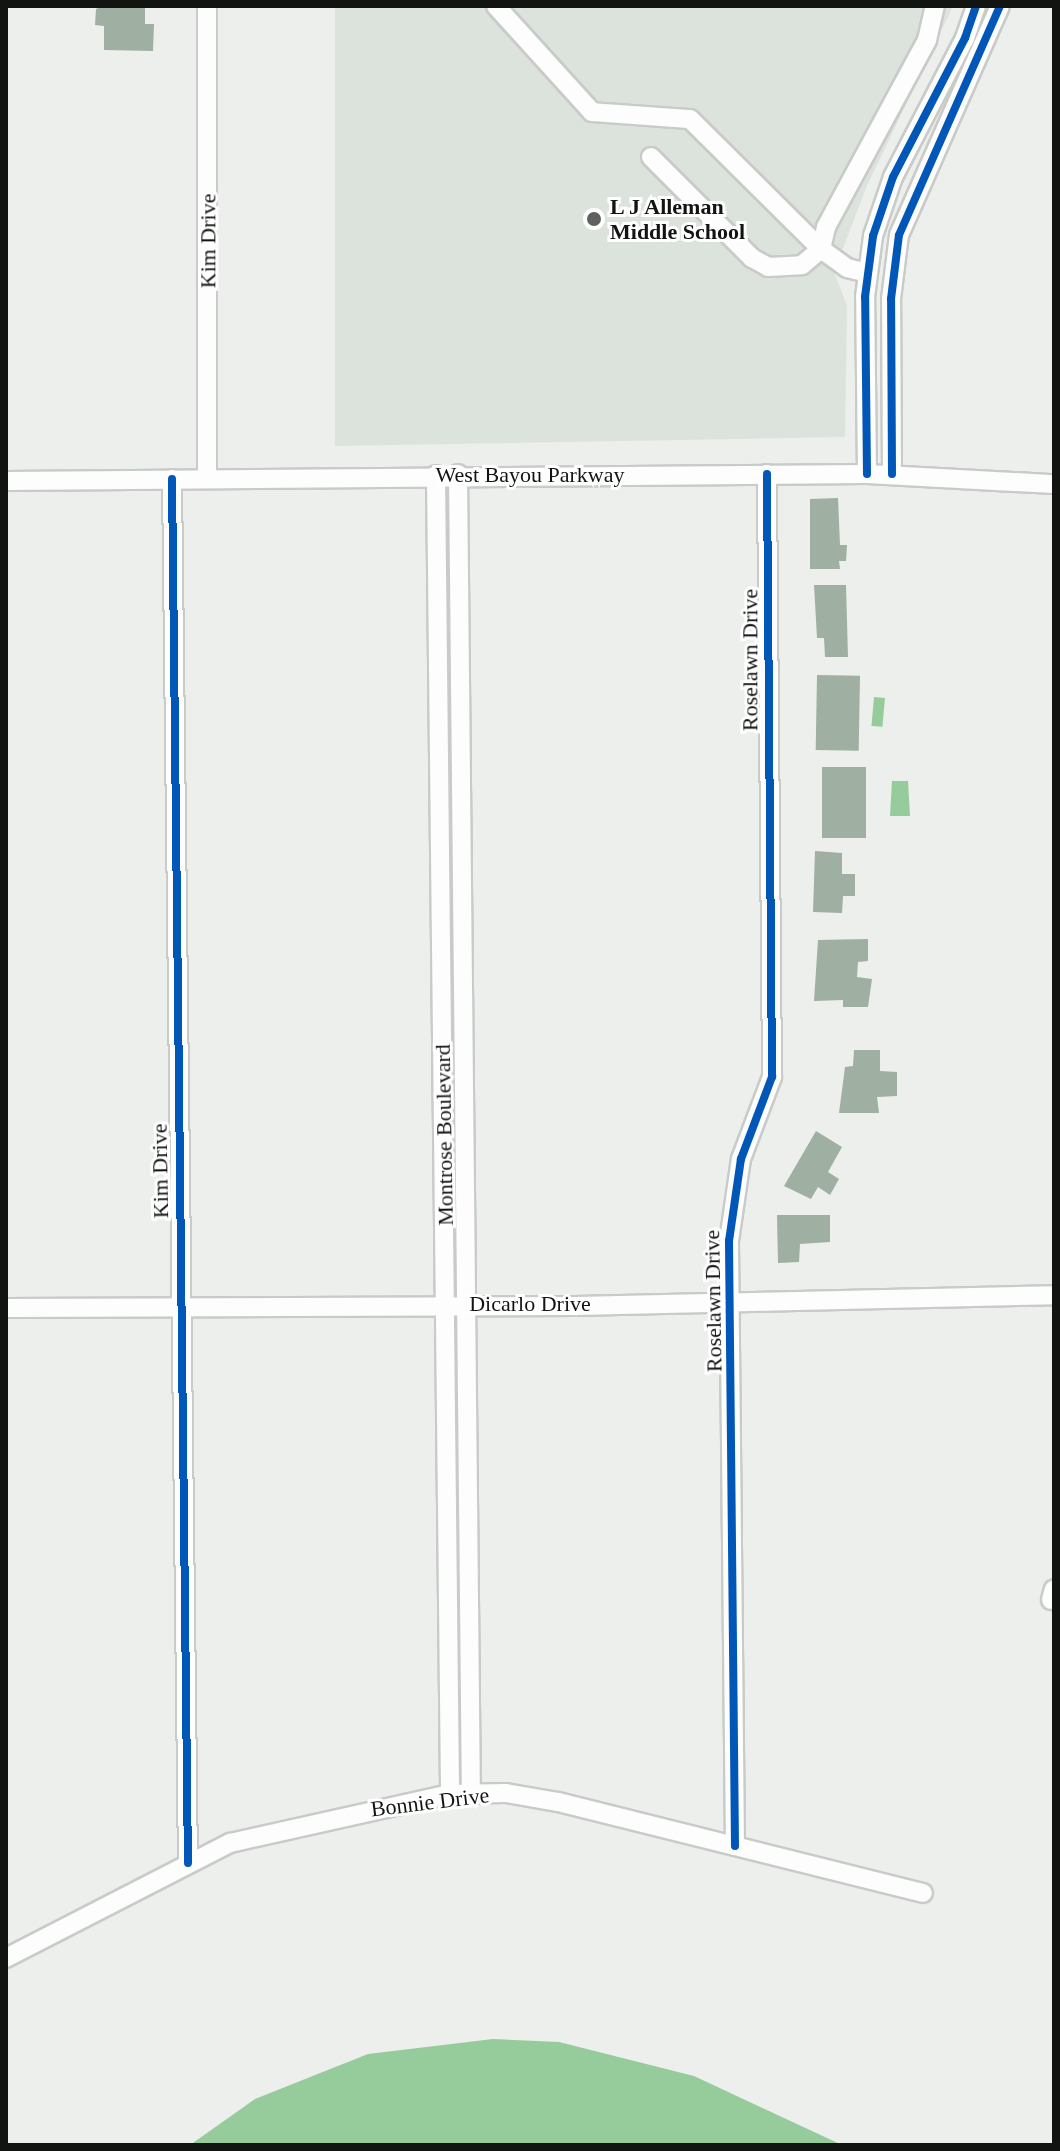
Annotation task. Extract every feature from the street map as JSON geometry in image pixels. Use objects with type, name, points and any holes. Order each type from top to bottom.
[{"type":"street","name":"Kim Drive","points":[[207,6],[207,477]]},
{"type":"street","points":[[651,157],[752,258],[768,267],[802,265],[821,249],[826,227],[927,40],[935,6]]},
{"type":"street","points":[[867,474],[868,268],[881,206],[976,6]]},
{"type":"street","points":[[892,474],[893,265],[905,214],[1000,6]]},
{"type":"street","points":[[507,10],[592,112],[690,119],[821,249],[847,268],[893,265]]},
{"type":"street","points":[[930,107],[951,118]]},
{"type":"street","name":"West Bayou Parkway","points":[[6,481],[458,474],[892,474],[1054,484]]},
{"type":"street","name":"Montrose Boulevard","points":[[450,1794],[458,474]]},
{"type":"street","name":"Roselawn Drive","points":[[735,1846],[730,1301],[734,1186],[772,1077],[767,474]]},
{"type":"street","name":"Montrose Boulevard","points":[[436,475],[455,1304],[471,1793]]},
{"type":"street","name":"Kim Drive","points":[[172,479],[188,1863]]},
{"type":"street","name":"Dicarlo Drive","points":[[6,1308],[1054,1295]]},
{"type":"street","name":"Bonnie Drive","points":[[6,1958],[230,1843],[275,1830],[450,1794],[471,1793],[558,1802],[923,1893]]},
{"type":"shaded area","name":"L J Alleman Middle School","points":[[335,6],[953,6],[866,188],[834,272],[847,306],[845,437],[335,446]]},
{"type":"shaded area","points":[[874,697],[885,698],[882,727],[871,726]]},
{"type":"shaded area","points":[[892,781],[908,781],[910,816],[890,816]]},
{"type":"shaded area","points":[[493,2039],[559,2042],[694,2076],[842,2145],[190,2145],[255,2099],[368,2054]]},
{"type":"building","points":[[103,6],[145,6],[145,24],[154,24],[153,51],[104,50],[104,26],[95,25],[96,9]]},
{"type":"building","points":[[838,498],[840,545],[847,545],[846,561],[839,561],[840,569],[810,569],[810,499]]},
{"type":"building","points":[[814,585],[846,585],[848,657],[825,657],[824,638],[817,638]]},
{"type":"building","points":[[817,675],[860,676],[859,751],[816,750]]},
{"type":"building","points":[[822,767],[866,767],[866,838],[822,838]]},
{"type":"building","points":[[815,851],[842,853],[842,874],[855,874],[855,896],[843,896],[842,913],[813,912]]},
{"type":"building","points":[[868,939],[868,961],[858,962],[857,977],[872,979],[868,1007],[843,1007],[843,1000],[814,1001],[818,940]]},
{"type":"building","points":[[854,1050],[880,1050],[880,1071],[897,1072],[897,1096],[877,1097],[879,1113],[839,1113],[845,1067],[853,1066]]},
{"type":"building","points":[[816,1131],[842,1147],[828,1172],[839,1179],[830,1195],[818,1187],[811,1199],[784,1186]]},
{"type":"building","points":[[777,1215],[830,1215],[830,1242],[800,1244],[799,1262],[778,1263]]},
{"type":"cycle path","points":[[867,474],[865,297],[873,236],[893,177],[965,38],[976,6]]},
{"type":"cycle path","points":[[892,474],[891,299],[899,235],[1000,6]]},
{"type":"cycle path","points":[[735,1846],[729,1241],[741,1159],[772,1077],[767,474]]},
{"type":"cycle path","points":[[172,479],[188,1863]]},
{"type":"place","name":"L J Alleman Middle School","points":[[594,219]]}]
